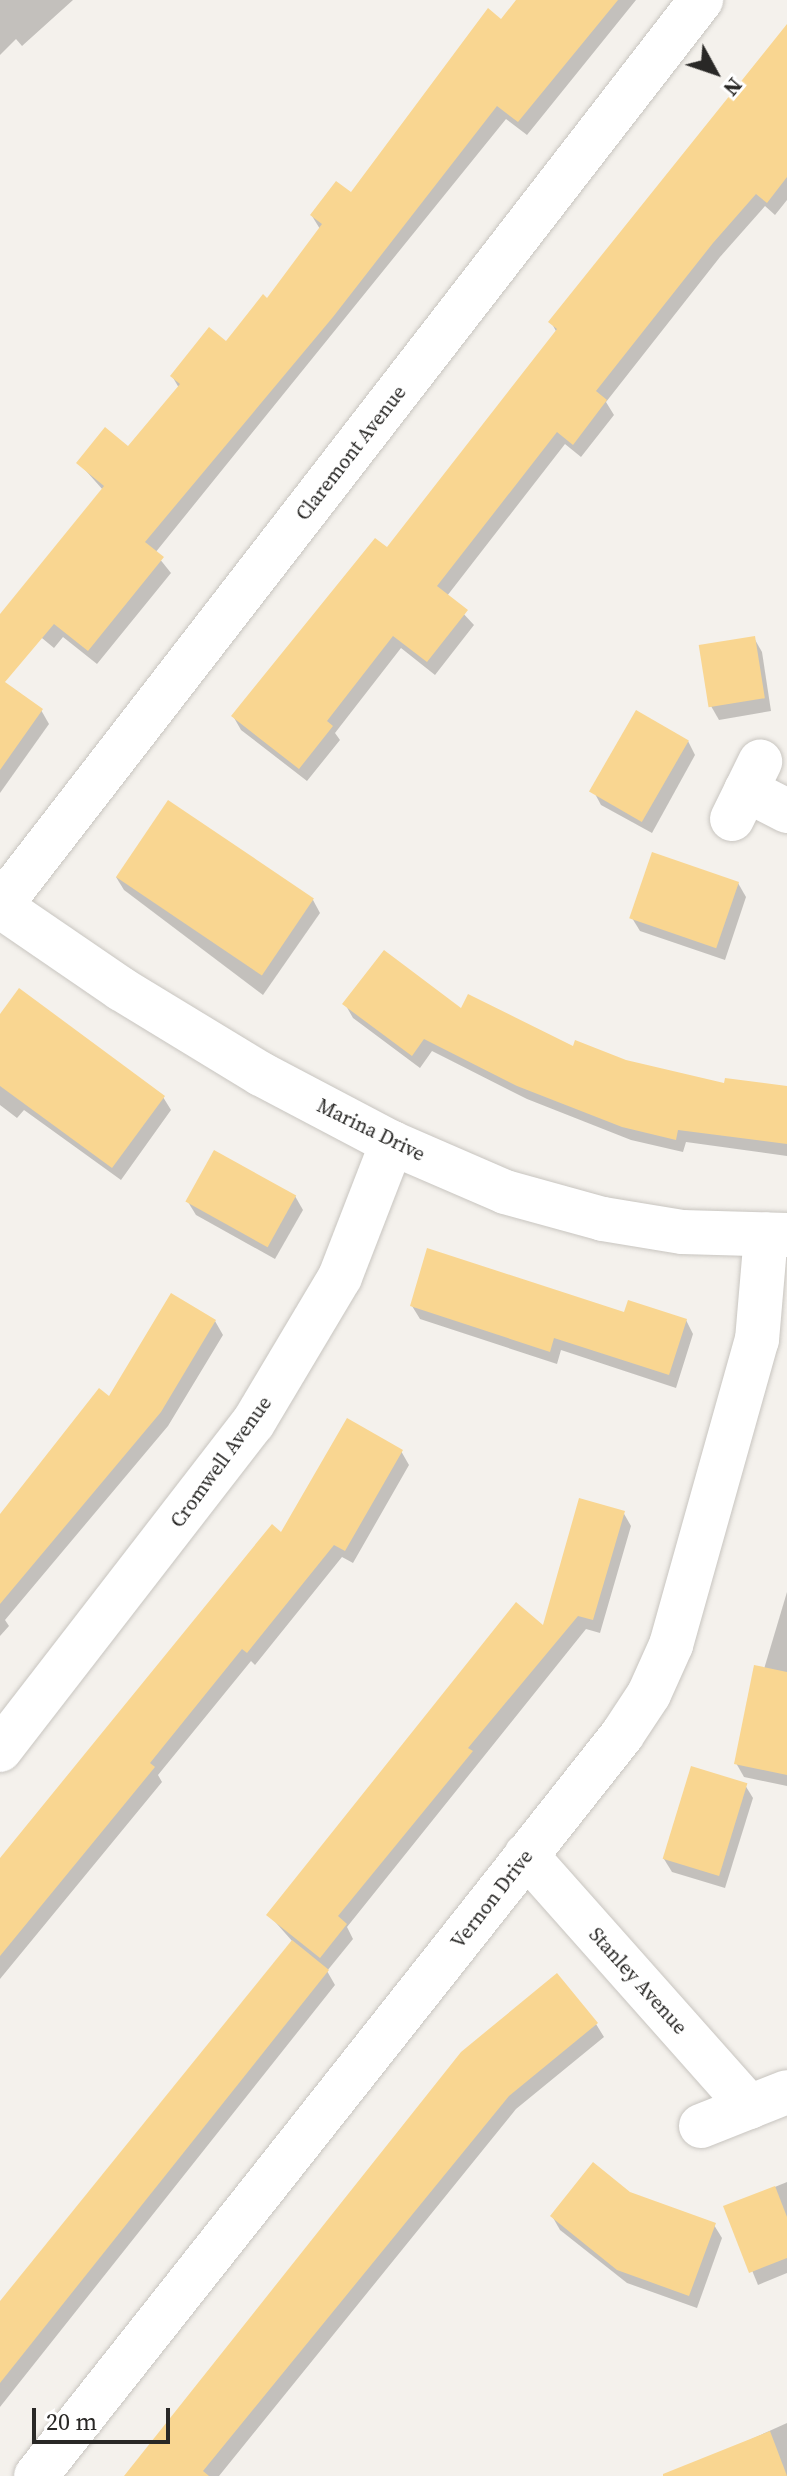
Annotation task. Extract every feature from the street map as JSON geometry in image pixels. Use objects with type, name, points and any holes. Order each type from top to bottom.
[{"type":"street","name":"Claremont Avenue","points":[[0,906],[701,0]]},
{"type":"street","points":[[746,790],[787,811]]},
{"type":"street","name":"Marina Drive","points":[[0,906],[210,1043],[392,1143],[505,1192],[603,1219],[682,1232],[776,1234]]},
{"type":"street","name":"Cromwell Avenue","points":[[0,1750],[253,1423],[340,1277],[392,1143]]},
{"type":"street","name":"Vernon Drive","points":[[36,2476],[622,1735],[671,1645],[757,1340],[776,1234]]},
{"type":"street","name":"Stanley Avenue","points":[[526,1855],[768,2100],[701,2126]]},
{"type":"building","points":[[516,0],[618,0],[518,122],[497,106],[333,317],[145,542],[164,557],[88,651],[54,624],[5,682],[43,709],[0,770],[0,614],[104,486],[76,463],[105,427],[128,446],[180,384],[170,376],[209,327],[226,341],[263,294],[267,298],[322,224],[310,215],[336,181],[351,192],[488,8],[501,19]]},
{"type":"building","points":[[787,24],[787,177],[767,203],[756,194],[713,243],[596,391],[607,400],[573,445],[557,432],[437,586],[468,610],[427,662],[393,636],[327,721],[333,726],[299,769],[231,716],[375,538],[387,547],[557,329],[548,322]]},
{"type":"building","points":[[755,636],[765,698],[709,707],[699,645]]},
{"type":"building","points":[[636,710],[689,740],[642,822],[589,791]]},
{"type":"building","points":[[168,800],[314,898],[262,976],[116,877]]},
{"type":"building","points":[[652,852],[739,882],[716,948],[629,918]]},
{"type":"building","points":[[384,950],[461,1008],[468,994],[573,1046],[575,1040],[626,1060],[724,1083],[725,1078],[787,1086],[787,1144],[678,1130],[676,1140],[622,1127],[517,1086],[424,1039],[412,1056],[342,1004]]},
{"type":"building","points":[[19,988],[165,1096],[112,1168],[0,1086],[0,1014]]},
{"type":"building","points":[[214,1150],[296,1196],[268,1247],[185,1202]]},
{"type":"building","points":[[427,1248],[624,1312],[628,1300],[687,1319],[669,1375],[554,1338],[550,1352],[410,1306]]},
{"type":"building","points":[[171,1293],[216,1320],[161,1412],[0,1604],[0,1514],[99,1388],[109,1396]]},
{"type":"building","points":[[347,1418],[403,1450],[345,1551],[334,1545],[247,1653],[242,1649],[150,1763],[155,1767],[0,1956],[0,1858],[272,1524],[281,1532]]},
{"type":"building","points":[[579,1498],[625,1511],[593,1620],[578,1616],[468,1748],[473,1751],[338,1916],[347,1924],[320,1958],[266,1915],[516,1602],[543,1625]]},
{"type":"building","points":[[754,1665],[787,1672],[787,1775],[734,1764]]},
{"type":"building","points":[[691,1766],[747,1783],[719,1876],[663,1859]]},
{"type":"building","points":[[292,1940],[329,1970],[0,2383],[0,2301]]},
{"type":"building","points":[[557,1973],[598,2023],[509,2096],[203,2471],[209,2476],[124,2476],[461,2052]]},
{"type":"building","points":[[593,2162],[630,2192],[716,2223],[689,2296],[617,2270],[550,2216]]},
{"type":"building","points":[[775,2186],[787,2217],[787,2258],[749,2273],[723,2206]]},
{"type":"building","points":[[770,2431],[787,2476],[663,2476],[663,2474]]}]
